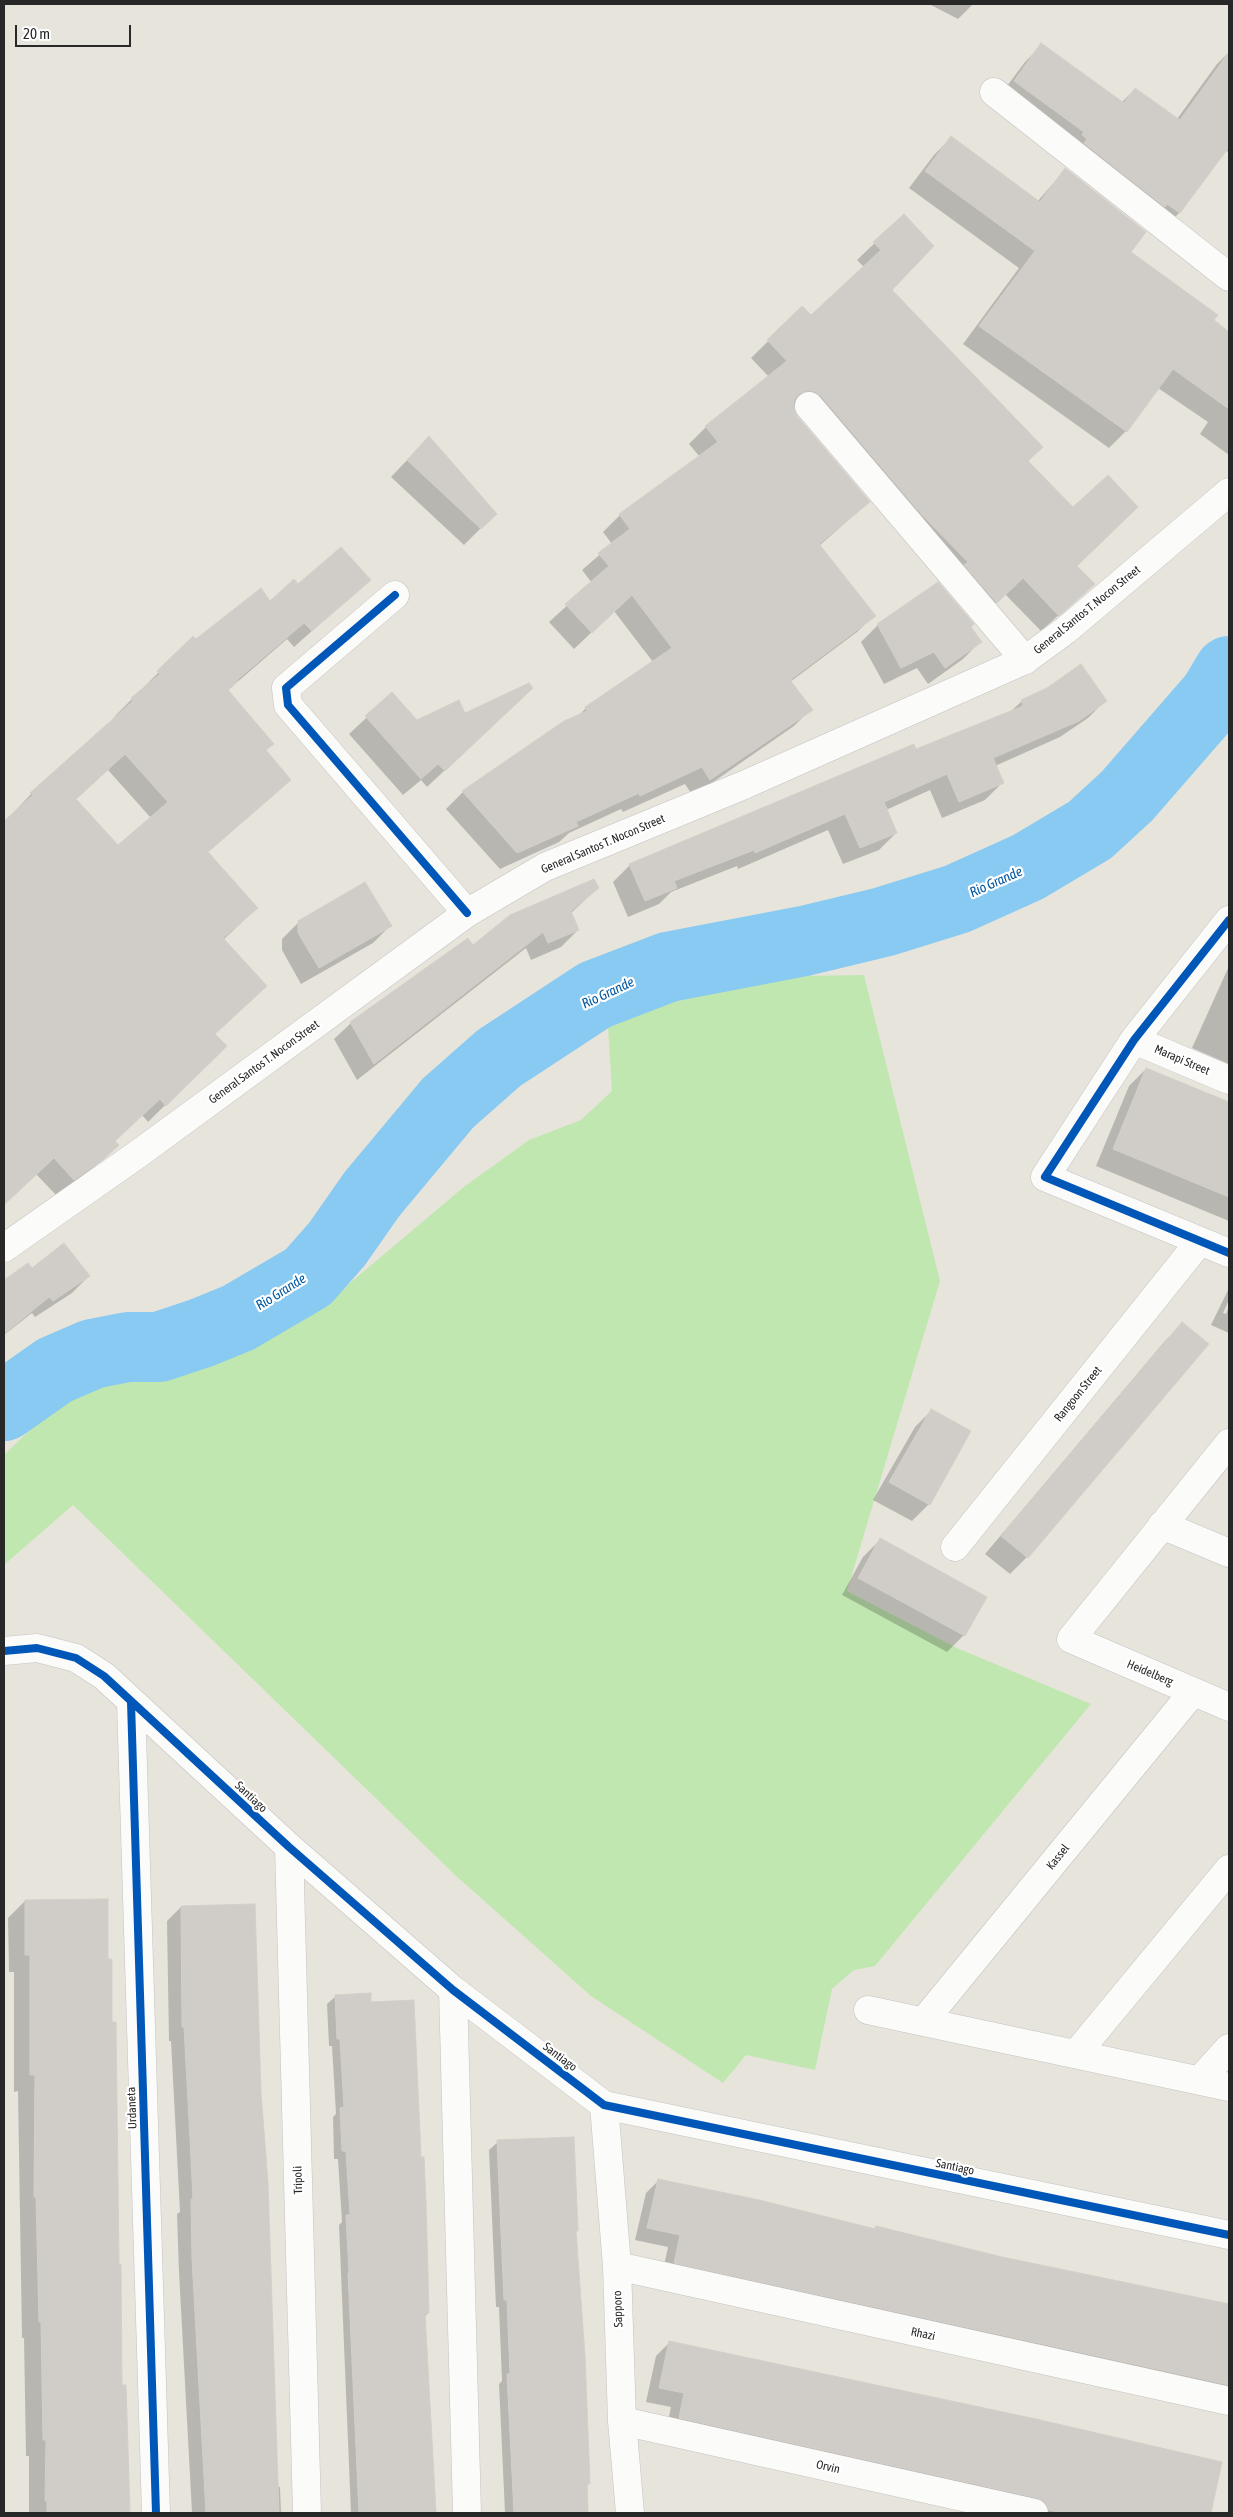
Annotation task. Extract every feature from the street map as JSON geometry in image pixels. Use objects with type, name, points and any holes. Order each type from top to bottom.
[{"type":"street","points":[[994,92],[1229,276]]},
{"type":"street","points":[[809,406],[1025,660]]},
{"type":"street","name":"General Santos T. Nocon Street","points":[[4,1248],[138,1154],[467,913],[545,867],[744,785],[1025,660],[1066,630],[1229,492]]},
{"type":"street","points":[[395,595],[286,688],[288,705],[467,913]]},
{"type":"street","points":[[1229,920],[1134,1040],[1045,1177],[1229,1253]]},
{"type":"street","name":"Marapi Street","points":[[1134,1040],[1229,1080]]},
{"type":"street","name":"Rangoon Street","points":[[955,1548],[1200,1242]]},
{"type":"street","points":[[1229,1443],[1162,1525],[1229,1553]]},
{"type":"street","name":"Heidelberg","points":[[1162,1525],[1071,1639],[1229,1706]]},
{"type":"street","name":"Santiago","points":[[4,1651],[37,1648],[76,1658],[104,1676],[289,1847],[453,1990],[604,2105],[1229,2235]]},
{"type":"street","name":"Kassel","points":[[923,2022],[1193,1692]]},
{"type":"street","name":"Urdaneta","points":[[131,1702],[156,2513]]},
{"type":"street","name":"Tripoli","points":[[289,1847],[306,2513]]},
{"type":"street","points":[[1076,2054],[1229,1869]]},
{"type":"street","points":[[453,1990],[468,2513]]},
{"type":"street","points":[[868,2010],[1229,2087]]},
{"type":"street","points":[[1200,2080],[1229,2048]]},
{"type":"street","name":"Sapporo","points":[[604,2105],[617,2266],[622,2421],[630,2513]]},
{"type":"street","name":"Rhazi","points":[[617,2266],[1229,2401]]},
{"type":"street","name":"Orvin","points":[[622,2421],[1034,2513]]},
{"type":"green space","points":[[864,975],[940,1281],[847,1591],[957,1648],[1091,1704],[875,1966],[854,1970],[832,1989],[815,2070],[746,2055],[723,2083],[591,1996],[454,1874],[73,1505],[4,1565],[4,1455],[80,1382],[112,1370],[175,1363],[229,1343],[287,1308],[344,1288],[465,1186],[529,1140],[581,1120],[612,1091],[607,1011],[626,998],[735,977]]},
{"type":"building","points":[[1041,43],[1124,103],[1135,88],[1180,120],[1229,52],[1229,147],[1180,213],[1167,204],[1165,207],[1084,143],[1087,139],[1082,135],[1084,132],[1014,81]]},
{"type":"building","points":[[951,136],[1040,202],[1065,168],[1146,232],[1131,252],[1218,315],[1214,320],[1229,332],[1229,409],[1173,369],[1127,432],[979,326],[1035,251],[925,171]]},
{"type":"building","points":[[904,214],[934,246],[892,290],[1043,447],[1028,461],[1073,507],[1108,475],[1138,507],[1077,566],[1095,584],[1059,616],[1023,578],[997,603],[964,565],[968,562],[923,516],[821,396],[814,391],[806,391],[799,394],[794,400],[797,416],[870,502],[819,544],[876,616],[790,680],[813,710],[710,780],[702,767],[640,796],[639,793],[576,822],[578,826],[517,853],[462,791],[564,721],[587,711],[585,707],[672,648],[632,595],[592,633],[565,604],[609,566],[598,553],[630,529],[619,514],[718,442],[705,426],[787,361],[767,340],[802,306],[811,315],[881,250],[873,242]]},
{"type":"building","points":[[429,436],[497,514],[481,529],[407,460]]},
{"type":"building","points":[[341,547],[371,580],[312,631],[304,623],[237,680],[228,690],[274,744],[266,750],[291,780],[208,852],[258,908],[223,938],[267,986],[215,1034],[227,1046],[166,1106],[160,1099],[115,1141],[119,1145],[104,1159],[74,1180],[54,1158],[4,1205],[4,821],[33,795],[30,793],[133,701],[131,698],[160,674],[157,671],[193,636],[196,639],[261,588],[270,601],[294,579],[298,584]],"holes":[[[125,754],[168,802],[118,845],[76,799]]]},
{"type":"building","points":[[938,582],[974,624],[971,627],[982,642],[945,668],[934,652],[901,668],[877,624]]},
{"type":"building","points":[[1081,664],[1107,701],[1079,721],[993,758],[1004,783],[959,802],[947,774],[884,802],[897,833],[860,848],[845,814],[755,853],[754,850],[674,881],[677,888],[645,901],[629,864],[914,744],[916,749],[1023,706],[1021,700],[1047,688]]},
{"type":"building","points":[[529,683],[533,688],[445,771],[438,764],[421,779],[365,716],[392,692],[417,720],[459,700],[465,713]]},
{"type":"building","points":[[594,879],[599,888],[571,911],[579,930],[548,943],[543,932],[374,1064],[350,1022],[468,938],[473,945],[510,915]]},
{"type":"building","points":[[365,882],[392,926],[319,968],[298,933],[298,921]]},
{"type":"building","points":[[1146,1068],[1229,1102],[1229,1197],[1113,1149]]},
{"type":"building","points":[[64,1243],[90,1276],[53,1301],[49,1297],[4,1334],[4,1280],[28,1263],[32,1268]]},
{"type":"building","points":[[1182,1322],[1209,1344],[1028,1558],[1001,1536]]},
{"type":"building","points":[[931,1409],[971,1431],[930,1505],[889,1482]]},
{"type":"building","points":[[880,1538],[987,1597],[965,1636],[858,1578]]},
{"type":"building","points":[[108,1899],[108,1959],[112,1959],[112,2022],[116,2022],[122,2385],[126,2385],[130,2513],[47,2513],[47,2501],[45,2501],[46,2440],[43,2440],[41,2321],[39,2322],[36,2197],[34,2197],[35,2075],[30,2075],[30,1955],[25,1955],[25,1900]]},
{"type":"building","points":[[255,1904],[261,2093],[268,2183],[279,2513],[206,2513],[192,2258],[191,2199],[193,2199],[184,2027],[182,2027],[181,1906]]},
{"type":"building","points":[[371,1993],[371,2002],[414,2000],[421,2157],[424,2157],[426,2201],[429,2313],[425,2313],[436,2513],[359,2513],[346,2215],[350,2215],[346,2151],[342,2151],[340,2108],[344,2107],[340,2039],[337,2039],[335,1995]]},
{"type":"building","points":[[574,2137],[578,2231],[576,2231],[585,2356],[590,2484],[587,2484],[588,2513],[514,2513],[507,2374],[510,2374],[507,2300],[504,2300],[497,2140]]},
{"type":"building","points":[[658,2179],[759,2200],[875,2229],[876,2226],[1002,2257],[1229,2304],[1229,2385],[674,2263],[680,2235],[647,2228]]},
{"type":"building","points":[[669,2341],[1036,2419],[1222,2462],[1211,2513],[1064,2513],[1049,2510],[1045,2502],[1037,2498],[679,2418],[684,2393],[659,2388]]},
{"type":"waterway","name":"Rio Grande","points":[[4,1406],[55,1370],[92,1354],[128,1347],[159,1347],[201,1333],[238,1318],[308,1277],[337,1244],[372,1194],[448,1103],[499,1058],[595,995],[668,967],[804,941],[883,922],[957,899],[1028,867],[1090,830],[1127,796],[1214,696],[1229,671]]},
{"type":"cycle path","points":[[395,595],[286,688],[288,705],[467,913]]},
{"type":"cycle path","points":[[1229,920],[1134,1040],[1045,1177],[1229,1253]]},
{"type":"cycle path","points":[[4,1651],[37,1648],[76,1658],[104,1676],[289,1847],[453,1990],[604,2105],[1229,2235]]},
{"type":"cycle path","points":[[131,1702],[156,2513]]}]
